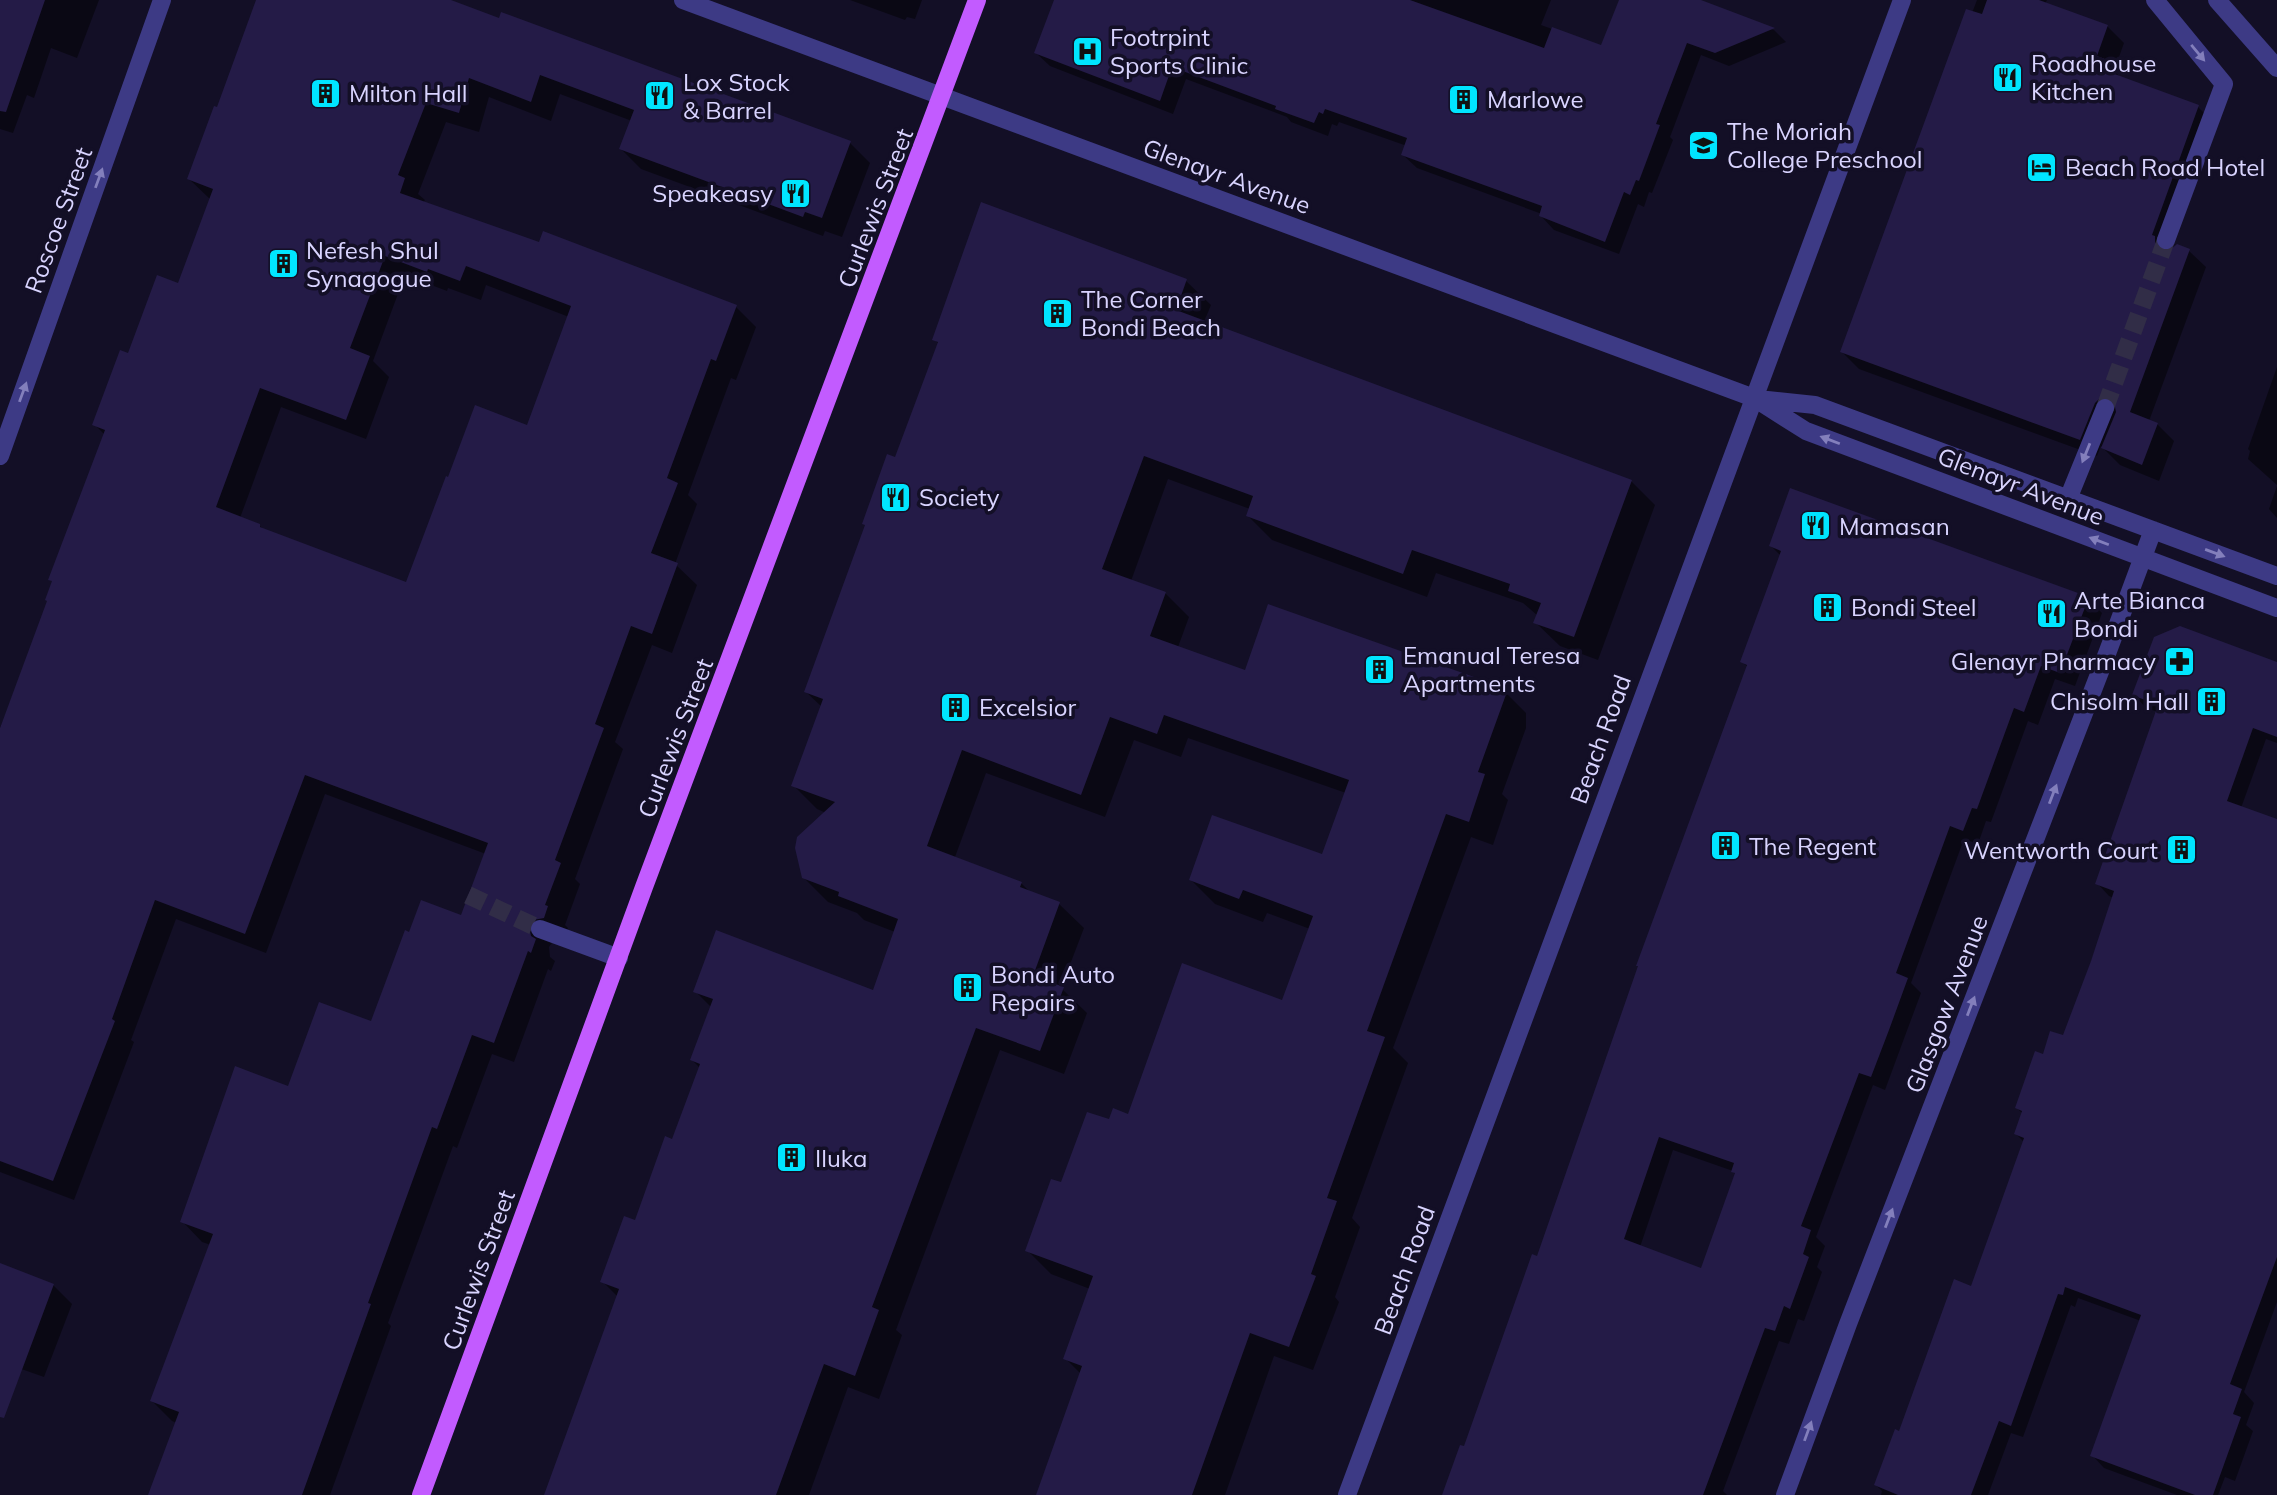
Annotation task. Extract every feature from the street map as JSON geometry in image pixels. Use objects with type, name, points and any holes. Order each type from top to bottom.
[{"type":"main road","name":"Curlewis Street","points":[[421,1495],[977,0]]},
{"type":"street","name":"Roscoe Street","points":[[0,457],[162,0]]},
{"type":"street","name":"Glenayr Avenue","points":[[683,0],[1754,398],[1806,431],[2277,608]]},
{"type":"street","name":"Beach Road","points":[[1347,1495],[1902,0]]},
{"type":"street","points":[[2155,0],[2224,85],[2166,240]]},
{"type":"street","points":[[2217,0],[2277,68]]},
{"type":"street","name":"Glenayr Avenue","points":[[1754,398],[1815,405],[2277,576]]},
{"type":"street","points":[[2068,499],[2105,408]]},
{"type":"street","name":"Glasgow Avenue","points":[[1785,1495],[2153,530]]},
{"type":"street","points":[[540,929],[619,958]]},
{"type":"building","points":[[0,0],[45,0],[6,112],[0,111]]},
{"type":"building","points":[[256,0],[451,0],[499,18],[501,12],[851,141],[822,218],[805,212],[803,217],[619,149],[634,110],[540,75],[531,102],[469,78],[459,113],[426,103],[398,175],[405,178],[400,193],[539,242],[543,231],[737,305],[716,361],[711,359],[667,478],[678,483],[651,553],[678,563],[652,634],[631,626],[595,724],[604,728],[555,860],[561,863],[545,905],[548,906],[544,918],[533,920],[529,926],[531,936],[536,939],[531,953],[528,951],[494,1043],[472,1035],[437,1129],[432,1127],[302,1495],[148,1495],[179,1412],[150,1401],[213,1234],[180,1222],[235,1066],[288,1086],[319,1002],[371,1021],[405,930],[409,932],[421,900],[461,915],[488,843],[305,775],[245,934],[155,900],[112,1019],[115,1021],[53,1181],[0,1161],[0,728],[47,601],[45,600],[52,581],[48,580],[105,430],[92,425],[120,350],[128,353],[157,275],[178,283],[213,189],[187,179],[214,106],[217,107]],"holes":[[[385,256],[427,272],[428,269],[460,281],[466,266],[571,306],[527,425],[475,405],[406,582],[260,527],[260,524],[216,507],[260,388],[346,420],[370,356],[350,348]]]},
{"type":"building","points":[[1054,0],[1410,0],[1544,48],[1552,27],[1601,45],[1619,0],[1701,0],[1775,28],[1715,53],[1687,43],[1656,124],[1660,125],[1639,181],[1636,180],[1630,195],[1624,192],[1605,242],[1539,216],[1542,206],[1401,155],[1407,138],[1325,109],[1323,114],[1319,112],[1314,123],[1172,67],[1160,101],[1034,53]]},
{"type":"building","name":"Beach Road Hotel","points":[[1987,0],[2039,0],[2108,25],[2097,56],[2105,59],[2101,69],[2199,105],[2152,235],[2161,250],[2169,251],[2177,244],[2190,249],[2130,412],[2158,423],[2142,465],[2101,448],[2116,412],[2114,402],[2109,397],[2099,399],[2095,403],[2080,440],[1840,352],[1966,9],[1982,14]]},
{"type":"building","points":[[981,202],[1187,279],[1176,310],[1632,480],[1574,637],[1533,623],[1541,603],[1508,591],[1510,584],[1412,550],[1403,574],[1246,516],[1253,496],[1144,456],[1102,569],[1166,592],[1150,636],[1245,670],[1268,604],[1508,689],[1478,772],[1485,774],[1469,822],[1446,814],[1367,1031],[1385,1037],[1327,1198],[1337,1201],[1311,1274],[1316,1276],[1289,1347],[1250,1333],[1192,1495],[1036,1495],[1082,1366],[1063,1359],[1093,1276],[1025,1251],[1051,1179],[1061,1182],[1087,1112],[1109,1119],[1113,1108],[1128,1114],[1182,963],[1282,1000],[1313,916],[1243,890],[1239,899],[1189,880],[1212,815],[1322,854],[1349,780],[1164,715],[1157,734],[1110,717],[1081,795],[962,750],[927,846],[1022,882],[1020,887],[1060,902],[1033,976],[1064,987],[1040,1051],[976,1028],[872,1307],[879,1310],[855,1376],[824,1364],[776,1495],[544,1495],[619,1289],[600,1282],[624,1216],[635,1220],[665,1136],[672,1139],[700,1064],[690,1060],[713,999],[693,992],[716,930],[873,990],[898,919],[838,896],[839,892],[802,878],[795,848],[797,837],[835,802],[791,786],[823,699],[804,692],[865,525],[862,524],[887,454],[895,457],[938,342],[932,340]]},
{"type":"building","points":[[1790,488],[2089,597],[2060,673],[2041,666],[2024,712],[2014,708],[1977,809],[1972,808],[1963,831],[1950,826],[1896,973],[1908,978],[1889,1030],[1871,1077],[1859,1073],[1801,1226],[1811,1230],[1803,1254],[1809,1257],[1790,1309],[1784,1306],[1775,1331],[1765,1328],[1703,1495],[1442,1495],[1460,1445],[1464,1446],[1532,1254],[1537,1256],[1636,966],[1747,665],[1740,662],[1781,551],[1769,546]],"holes":[[[1659,1137],[1734,1163],[1731,1172],[1735,1173],[1701,1268],[1624,1239]]]},
{"type":"building","points":[[2180,626],[2277,662],[2277,737],[2253,728],[2227,801],[2277,819],[2277,1257],[2230,1384],[2242,1389],[2233,1414],[2241,1417],[2213,1495],[2195,1495],[2090,1456],[2141,1315],[2065,1287],[2063,1295],[2058,1294],[2011,1426],[1999,1421],[1971,1495],[1898,1495],[1874,1485],[1895,1429],[1899,1431],[1954,1279],[1971,1286],[2024,1138],[2014,1134],[2022,1111],[2015,1108],[2035,1051],[2043,1054],[2050,1031],[2063,1035],[2091,961],[2114,891],[2095,884],[2158,705],[2132,695],[2154,637]]},
{"type":"building","points":[[0,1263],[54,1284],[4,1418],[0,1417]]},
{"type":"tunnel","points":[[2105,408],[2166,240]]},
{"type":"tunnel","points":[[468,895],[540,929]]},
{"type":"place","name":"Footrpint Sports Clinic","points":[[1087,51]]},
{"type":"place","name":"Roadhouse Kitchen","points":[[2008,77]]},
{"type":"place","name":"Milton Hall","points":[[326,93]]},
{"type":"place","name":"Lox Stock & Barrel","points":[[660,96]]},
{"type":"place","name":"Marlowe","points":[[1464,99]]},
{"type":"place","name":"The Moriah College Preschool","points":[[1704,145]]},
{"type":"place","name":"Beach Road Hotel","points":[[2042,167]]},
{"type":"place","name":"Speakeasy","points":[[796,193]]},
{"type":"place","name":"Nefesh Shul Synagogue","points":[[283,264]]},
{"type":"place","name":"The Corner Bondi Beach","points":[[1058,313]]},
{"type":"place","name":"Society","points":[[896,497]]},
{"type":"place","name":"Mamasan","points":[[1816,526]]},
{"type":"place","name":"Bondi Steel","points":[[1828,607]]},
{"type":"place","name":"Arte Bianca Bondi","points":[[2051,614]]},
{"type":"place","name":"Glenayr Pharmacy","points":[[2179,661]]},
{"type":"place","name":"Emanual Teresa Apartments","points":[[1380,669]]},
{"type":"place","name":"Chisolm Hall","points":[[2212,701]]},
{"type":"place","name":"Excelsior","points":[[956,707]]},
{"type":"place","name":"The Regent","points":[[1726,846]]},
{"type":"place","name":"Wentworth Court","points":[[2181,850]]},
{"type":"place","name":"Bondi Auto Repairs","points":[[968,988]]},
{"type":"place","name":"Iluka","points":[[792,1158]]}]
